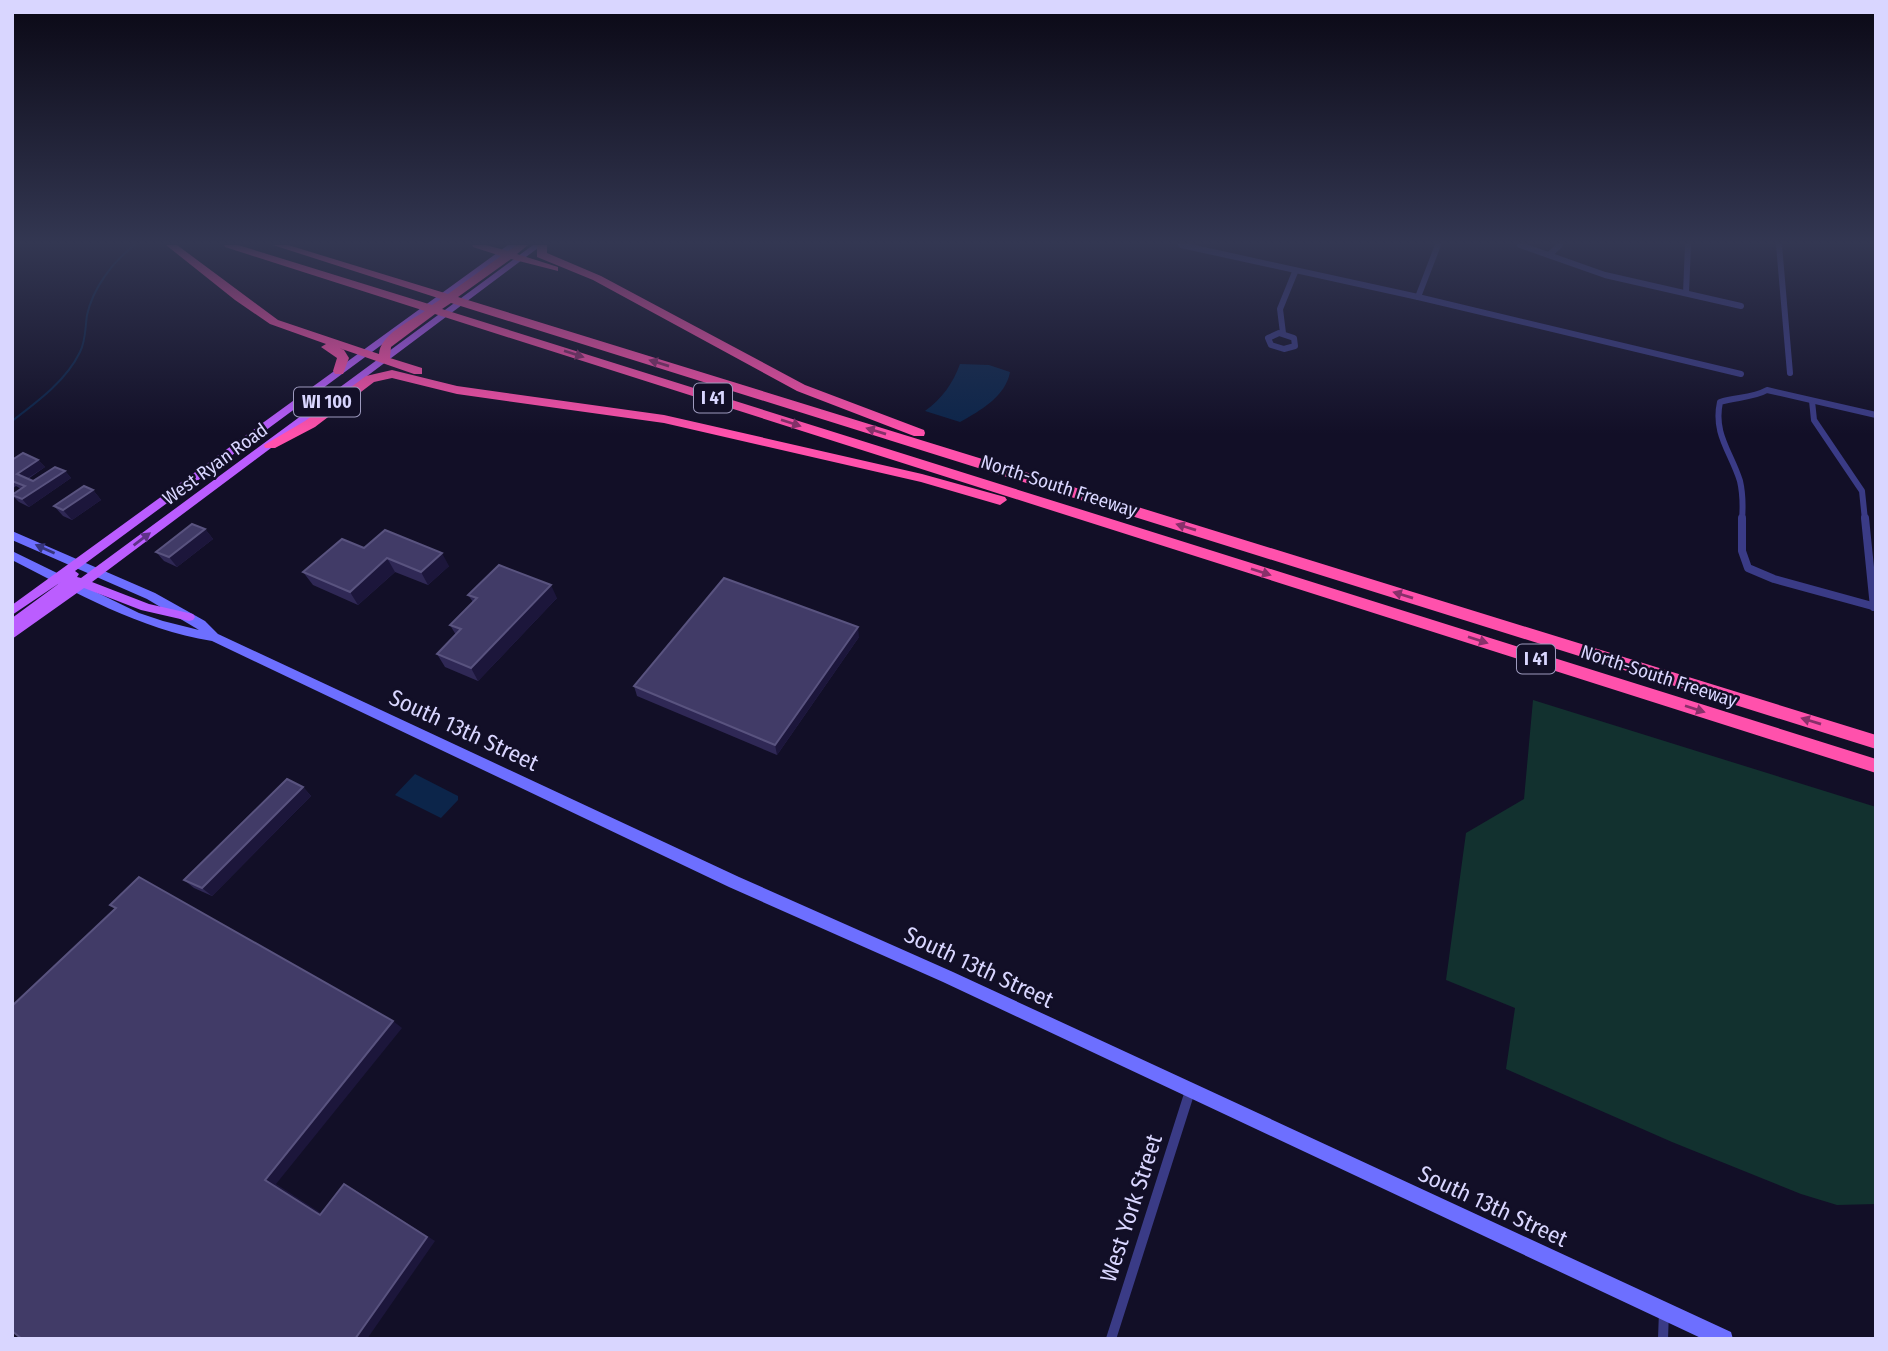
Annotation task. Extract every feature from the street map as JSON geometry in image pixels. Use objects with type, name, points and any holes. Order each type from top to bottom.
[{"type":"highway","points":[[254,308],[284,330],[340,353],[343,358],[339,372]]},
{"type":"highway","name":"North-South Freeway","points":[[431,308],[1876,766]]},
{"type":"highway","points":[[388,356],[385,346],[441,308]]},
{"type":"highway","name":"North-South Freeway","points":[[484,308],[1876,742]]},
{"type":"highway","points":[[649,308],[800,388],[980,454],[1058,487]]},
{"type":"highway","points":[[274,322],[363,353],[388,356],[438,377],[671,411],[817,453],[1196,551]]},
{"type":"highway","points":[[270,445],[310,424],[370,379],[392,374],[457,390],[664,419],[769,445],[817,453]]},
{"type":"main road","name":"West Ryan Road","points":[[78,564],[363,353],[426,319]]},
{"type":"main road","name":"West Ryan Road","points":[[12,611],[97,573],[388,356]]},
{"type":"main road","points":[[12,624],[72,582],[78,564]]},
{"type":"main road","name":"West Ryan Road","points":[[12,635],[72,582]]},
{"type":"main road","points":[[72,582],[161,612],[189,617]]},
{"type":"street","points":[[1282,308],[1283,333]]},
{"type":"street","points":[[1464,308],[1741,374]]},
{"type":"street","points":[[1784,308],[1790,373]]},
{"type":"street","points":[[1812,401],[1814,420],[1853,473],[1862,491],[1875,607],[1774,579],[1748,568],[1743,551],[1742,492],[1715,416],[1720,402],[1739,396],[1756,396],[1767,390],[1876,415]]},
{"type":"street","name":"South 13th Street","points":[[12,535],[189,617],[208,628],[214,637]]},
{"type":"street","name":"South 13th Street","points":[[12,555],[72,582],[127,612],[198,635],[214,637],[734,882],[948,977],[1724,1339]]},
{"type":"street","name":"West York Street","points":[[1111,1339],[1191,1091]]},
{"type":"street","points":[[1663,1339],[1664,1311]]},
{"type":"green space","points":[[1533,700],[1876,807],[1876,1204],[1837,1205],[1801,1194],[1672,1142],[1506,1069],[1515,1008],[1446,980],[1466,833],[1524,799]]},
{"type":"water","points":[[960,364],[989,365],[1010,372],[1008,381],[984,408],[960,422],[925,411],[946,390]]},
{"type":"water","points":[[415,774],[458,796],[458,800],[441,818],[395,795]]},
{"type":"building","points":[[23,453],[38,460],[17,474],[33,481],[55,467],[65,471],[22,499],[12,495],[25,486],[12,481],[12,460]]},
{"type":"building","points":[[84,486],[93,490],[63,510],[54,506]]},
{"type":"building","points":[[192,524],[205,529],[169,557],[156,552]]},
{"type":"building","points":[[385,530],[442,553],[421,572],[387,558],[350,592],[303,572],[342,539],[364,548]]},
{"type":"building","points":[[499,565],[551,585],[471,668],[437,654],[461,629],[450,625],[477,598],[468,595]]},
{"type":"building","points":[[724,578],[858,627],[775,745],[634,686]]},
{"type":"building","points":[[287,779],[303,787],[202,888],[184,880]]},
{"type":"building","points":[[139,877],[393,1021],[265,1180],[320,1215],[344,1184],[427,1237],[355,1339],[22,1339],[12,1331],[12,1006],[116,908],[110,905]]},
{"type":"waterway","points":[[12,421],[50,390],[74,363],[83,343],[89,308]]}]
